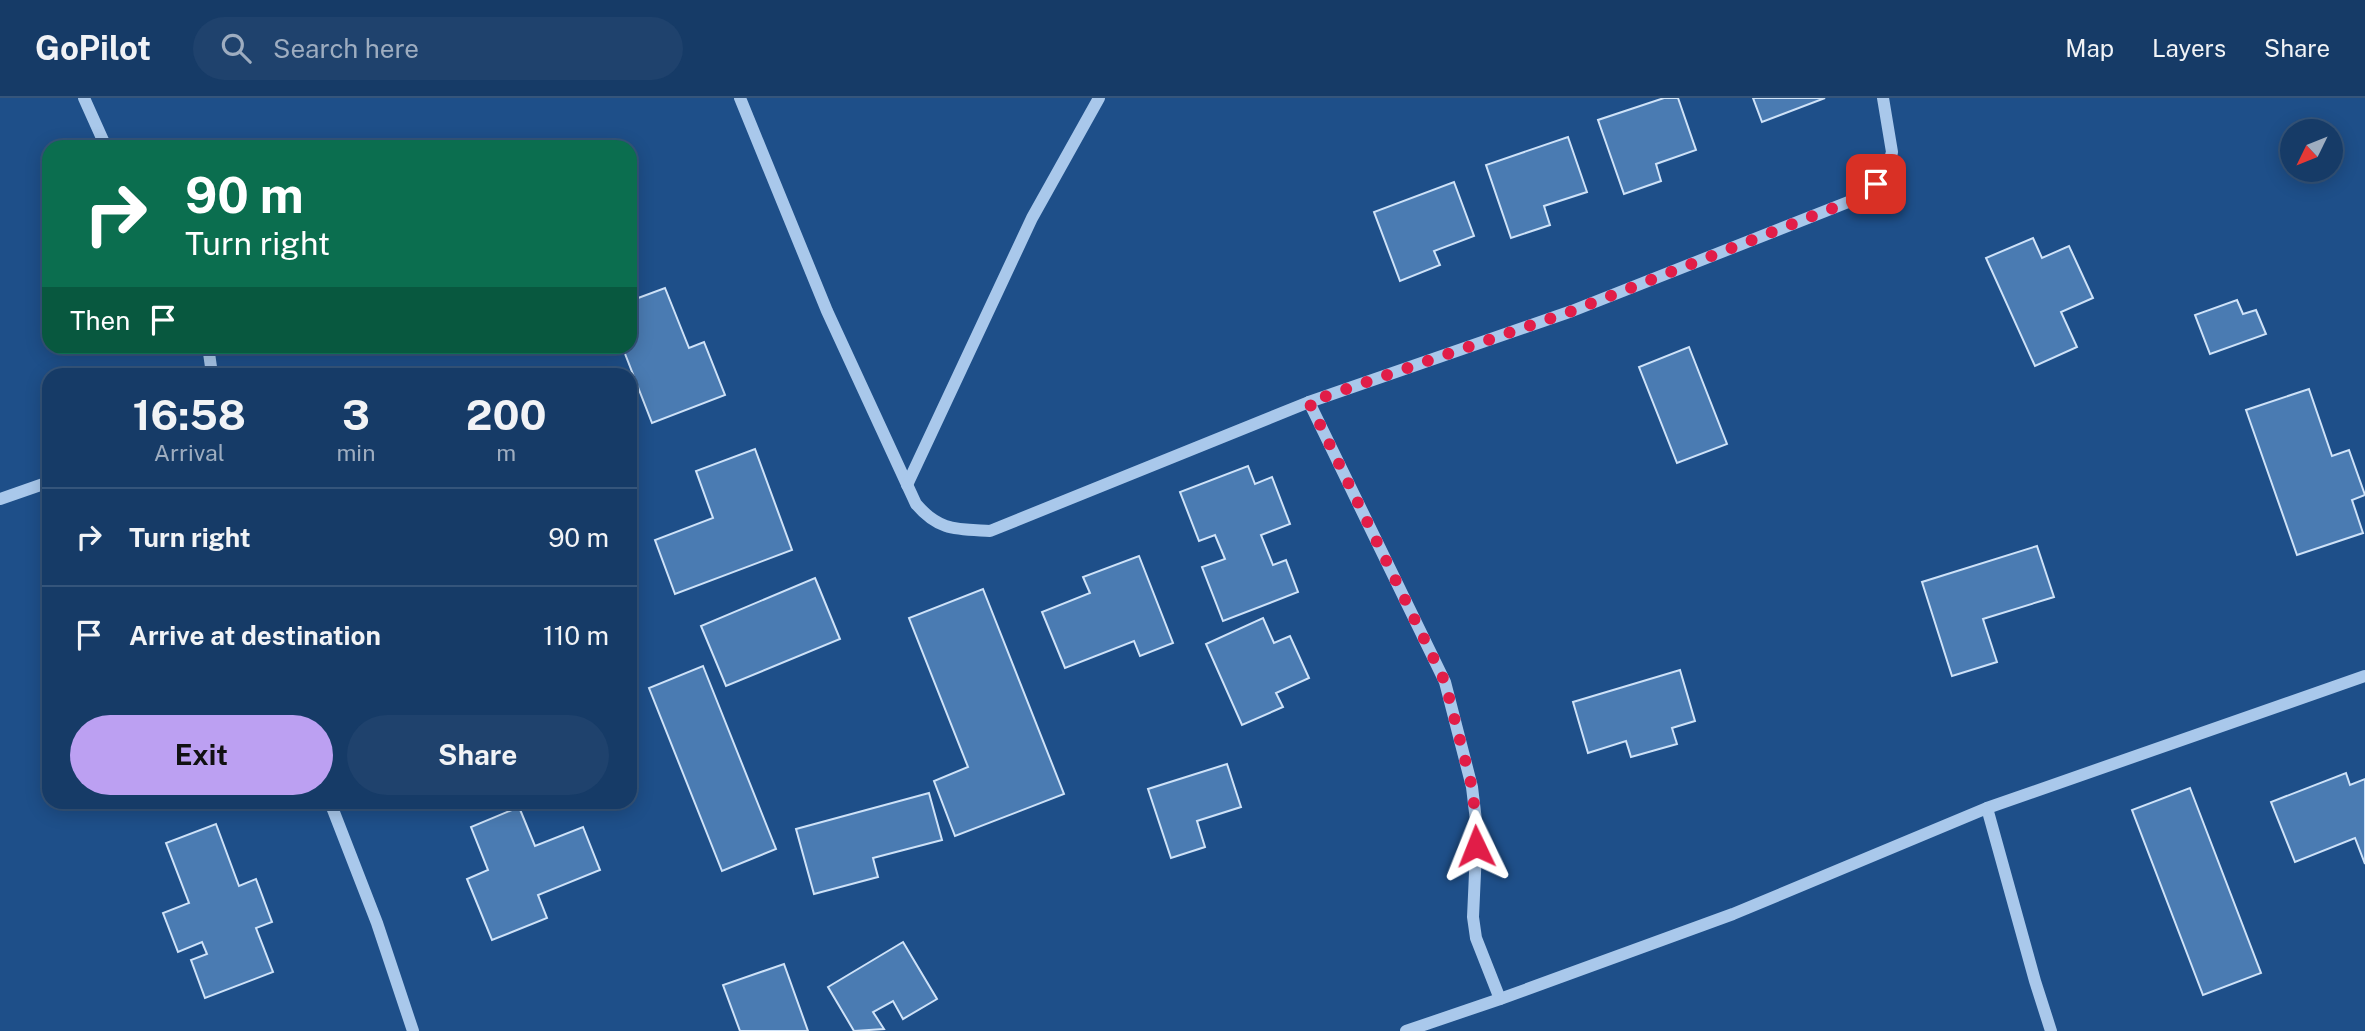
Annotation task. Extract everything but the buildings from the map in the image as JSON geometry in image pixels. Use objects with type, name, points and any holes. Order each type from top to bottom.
[{"type":"street","points":[[84,98],[103,140]]},
{"type":"street","points":[[740,98],[827,311],[916,504],[926,516],[940,525],[954,529],[990,531],[1309,402],[1572,311],[1866,195],[1886,173],[1892,152],[1883,98]]},
{"type":"street","points":[[907,485],[1032,218],[1099,98]]},
{"type":"street","points":[[1309,402],[1445,682],[1473,797],[1477,830],[1473,918],[1476,938],[1500,999]]},
{"type":"street","points":[[0,499],[42,484]]},
{"type":"street","points":[[1406,1031],[1733,914],[1987,808],[2365,676]]},
{"type":"street","points":[[1987,808],[2051,1031]]},
{"type":"street","points":[[333,809],[377,923],[413,1031]]},
{"type":"route","points":[[1476,846],[1472,787],[1445,682],[1309,402],[1572,311],[1866,195],[1876,184]]}]
